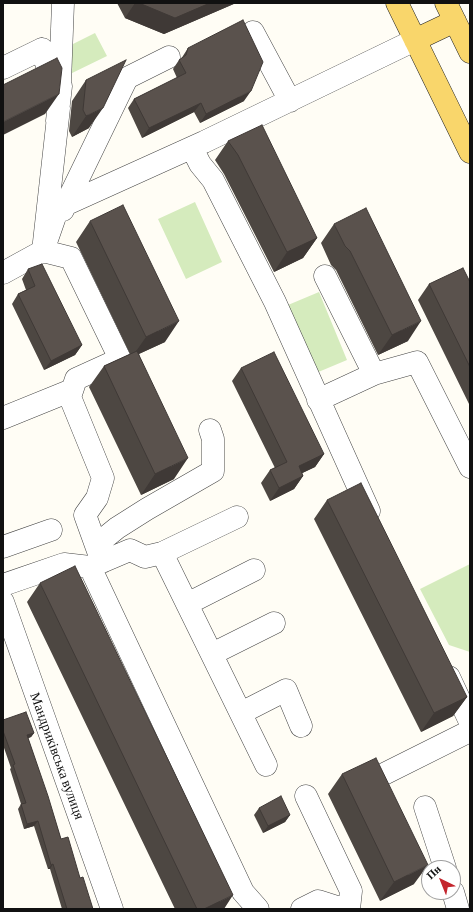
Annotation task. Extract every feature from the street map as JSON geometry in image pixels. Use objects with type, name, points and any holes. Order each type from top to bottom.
[{"type":"main road","points":[[397,3],[470,152]]},
{"type":"main road","points":[[415,40],[450,12],[469,46]]},
{"type":"street","points":[[59,108],[63,3]]},
{"type":"street","points":[[253,32],[290,101]]},
{"type":"street","points":[[43,251],[58,208],[192,148],[415,40]]},
{"type":"street","points":[[3,68],[42,49],[61,86],[43,251]]},
{"type":"street","points":[[3,273],[43,251],[127,78],[169,57]]},
{"type":"street","points":[[192,148],[200,164],[213,180],[275,302],[378,531]]},
{"type":"street","points":[[43,251],[71,258],[120,359],[76,379],[70,398],[103,478],[97,498],[85,515],[96,558],[243,892],[258,909]]},
{"type":"street","points":[[325,276],[374,374]]},
{"type":"street","points":[[318,400],[374,374],[417,362],[470,467]]},
{"type":"street","points":[[3,418],[72,390]]},
{"type":"street","points":[[96,558],[117,528],[213,471],[213,440],[210,430]]},
{"type":"street","points":[[3,585],[64,564],[130,550],[145,557],[162,553],[237,517]]},
{"type":"street","points":[[3,547],[51,530]]},
{"type":"street","points":[[162,553],[266,765]]},
{"type":"street","points":[[187,604],[254,570]]},
{"type":"street","name":"Мандриківська вулиця","points":[[3,602],[112,909]]},
{"type":"street","points":[[212,654],[274,623]]},
{"type":"street","points":[[441,660],[470,722]]},
{"type":"street","points":[[241,713],[286,690],[301,726]]},
{"type":"street","points":[[384,774],[470,731]]},
{"type":"street","points":[[306,796],[351,891],[349,909]]},
{"type":"street","points":[[425,807],[442,860]]},
{"type":"street","points":[[302,909],[318,901],[343,909]]},
{"type":"green space","points":[[95,33],[107,56],[66,76],[55,53]]},
{"type":"green space","points":[[195,202],[222,262],[186,279],[158,219]]},
{"type":"green space","points":[[319,292],[347,360],[316,373],[288,305]]},
{"type":"green space","points":[[470,564],[470,652],[449,645],[420,589]]},
{"type":"building","points":[[139,3],[210,3],[175,18]]},
{"type":"building","points":[[243,20],[263,62],[251,91],[206,114],[201,103],[149,128],[134,99],[186,73],[179,60],[186,55],[188,48]]},
{"type":"building","points":[[57,58],[62,68],[59,94],[3,122],[3,85]]},
{"type":"building","points":[[126,60],[103,108],[86,116],[83,110],[86,80]]},
{"type":"building","points":[[262,125],[317,238],[287,252],[238,155],[228,141]]},
{"type":"building","points":[[123,205],[179,321],[146,337],[90,221]]},
{"type":"building","points":[[366,208],[421,321],[392,335],[350,251],[345,246],[334,224]]},
{"type":"building","points":[[42,264],[82,345],[51,361],[18,294],[35,286],[28,269]]},
{"type":"building","points":[[463,268],[470,282],[470,367],[429,284]]},
{"type":"building","points":[[137,351],[188,458],[155,474],[104,366]]},
{"type":"building","points":[[274,352],[324,454],[299,466],[303,476],[279,488],[270,470],[287,462],[241,368]]},
{"type":"building","points":[[361,483],[467,697],[434,713],[327,500]]},
{"type":"building","points":[[75,566],[233,895],[204,909],[197,909],[40,583]]},
{"type":"building","points":[[26,712],[34,733],[27,735],[61,839],[68,837],[80,878],[83,877],[93,909],[67,909],[53,864],[51,865],[38,821],[27,824],[21,804],[26,803],[13,765],[15,764],[3,731],[3,720]]},
{"type":"building","points":[[376,758],[426,860],[421,860],[421,868],[394,882],[342,774]]},
{"type":"building","points":[[281,796],[290,815],[268,826],[259,808]]}]
